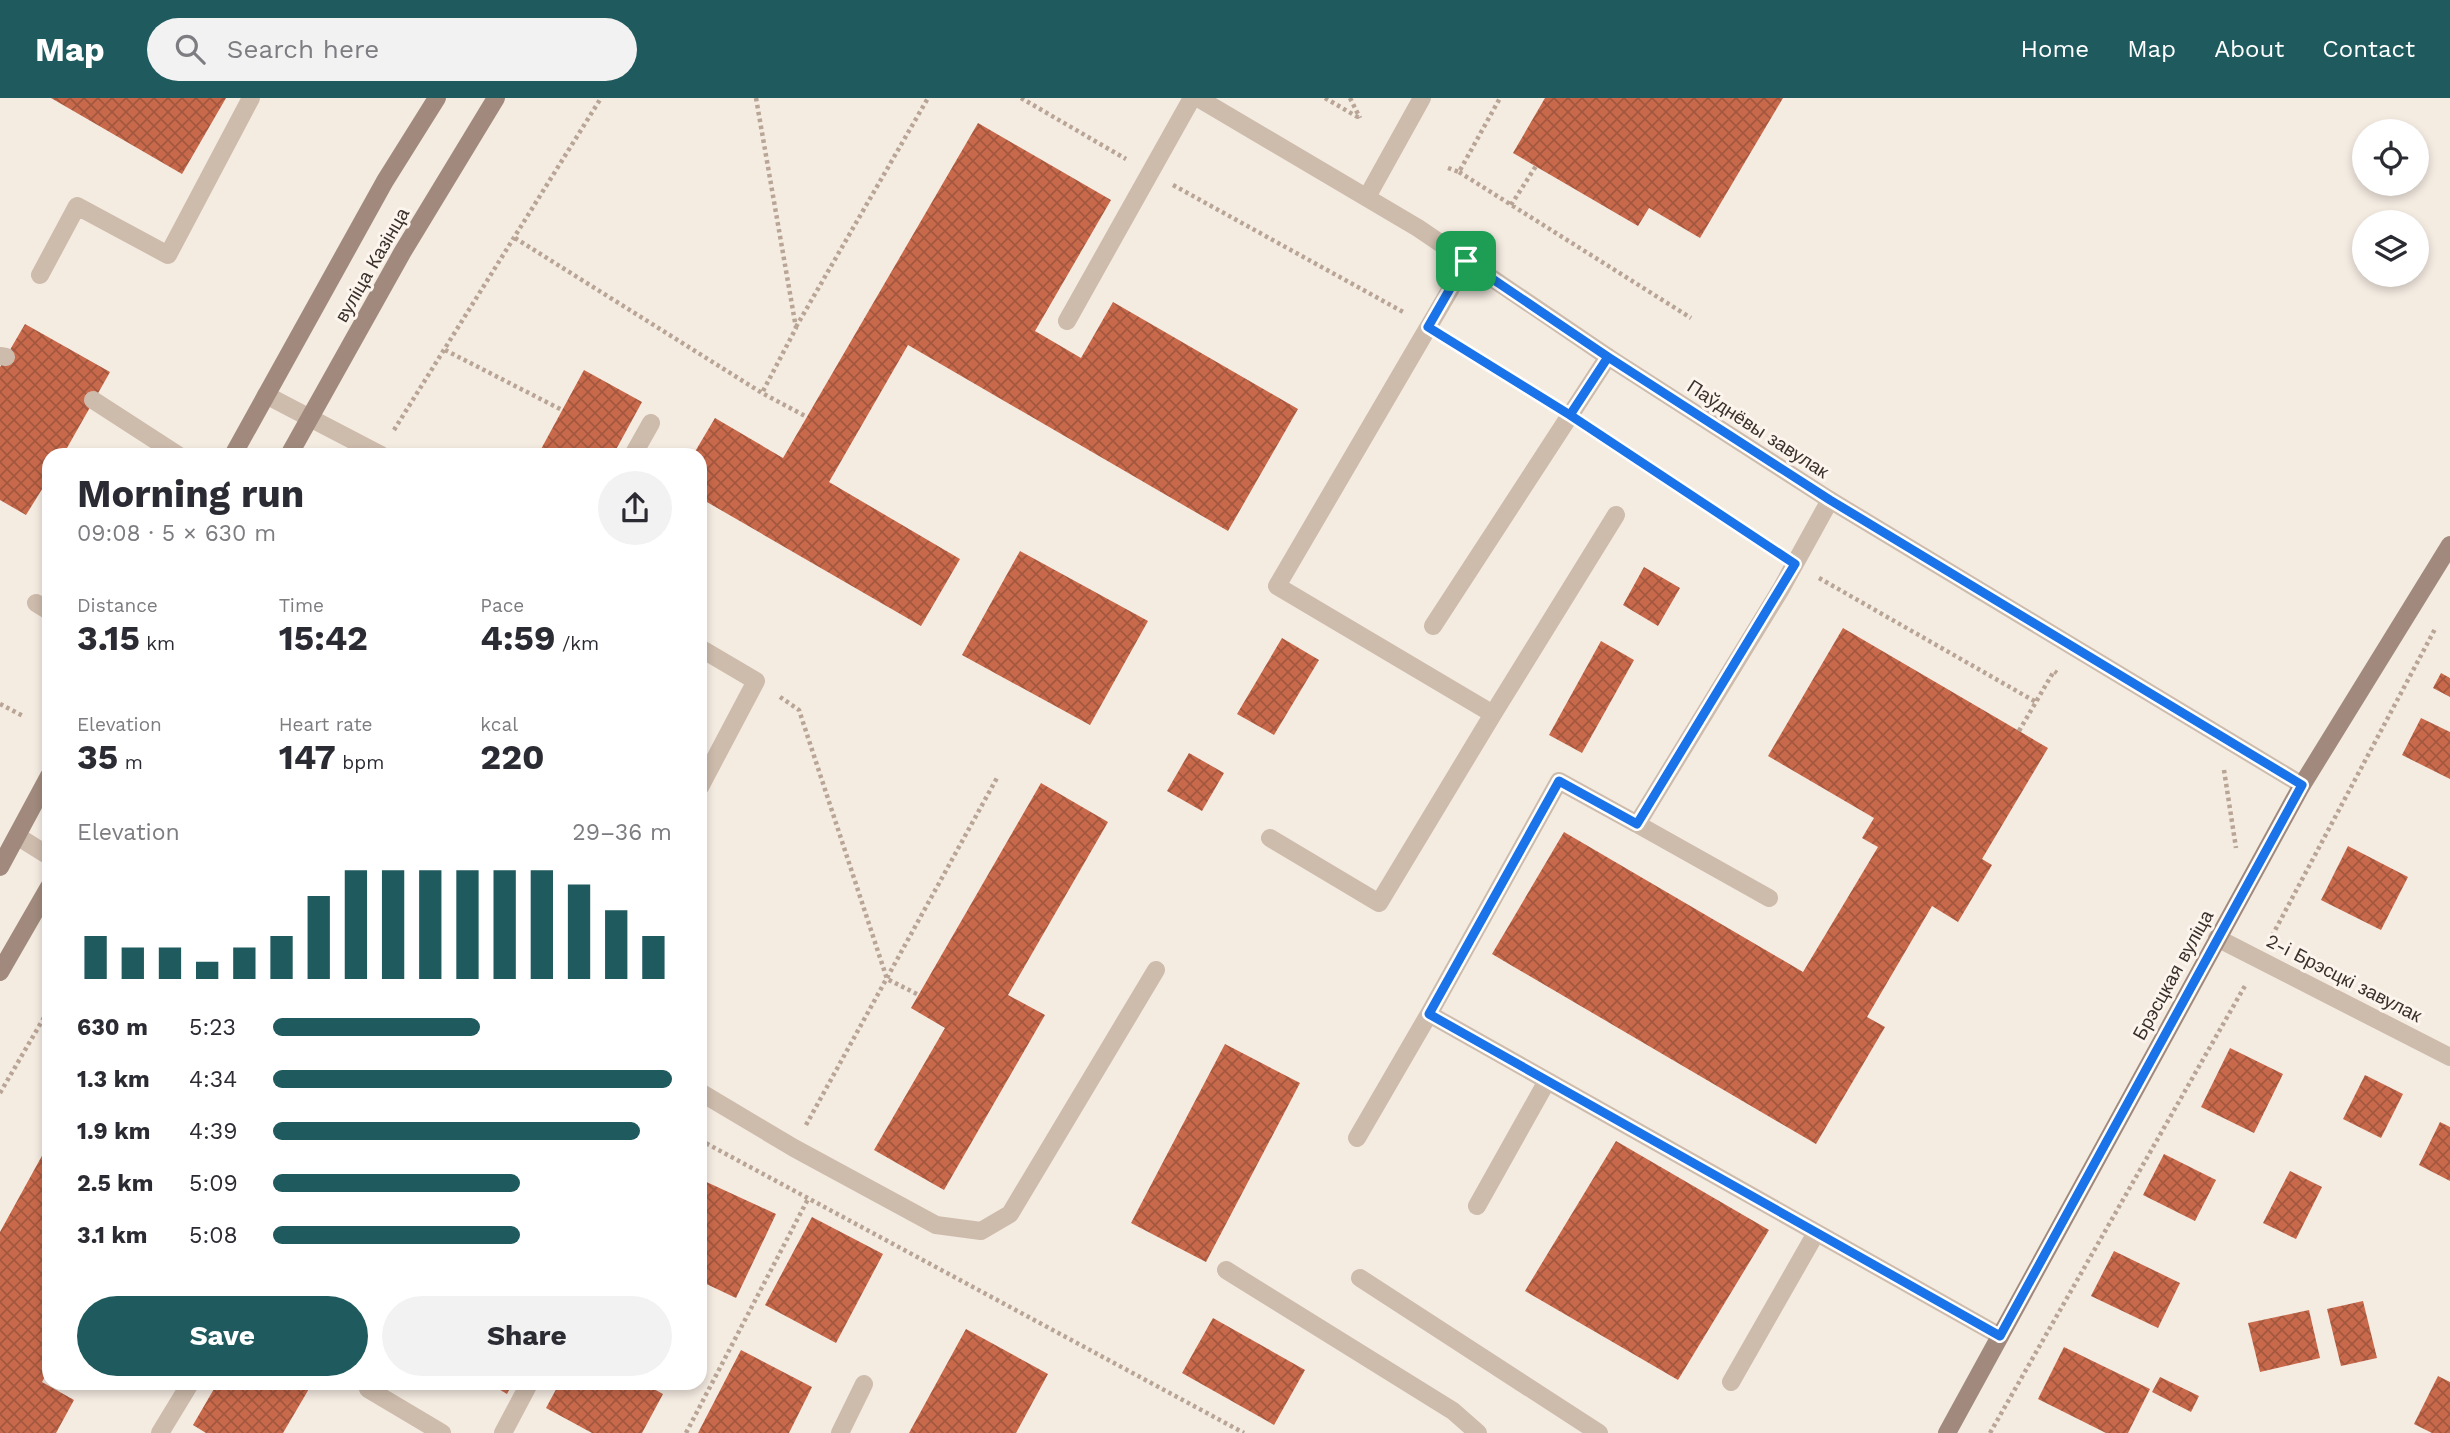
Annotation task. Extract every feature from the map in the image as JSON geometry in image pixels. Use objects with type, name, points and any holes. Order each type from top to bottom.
[{"type":"main road","name":"вуліца Казінца","points":[[237,448],[385,181],[437,98]]},
{"type":"main road","name":"вуліца Казінца","points":[[293,448],[402,253],[496,98]]},
{"type":"main road","name":"Брэсцкая вуліца","points":[[1947,1433],[2302,785],[2450,545]]},
{"type":"main road","points":[[0,867],[42,790]]},
{"type":"main road","points":[[0,972],[42,899]]},
{"type":"street","points":[[40,275],[77,206],[168,255],[251,98]]},
{"type":"street","points":[[1067,321],[1192,98]]},
{"type":"street","name":"Паўднёвы завулак","points":[[1198,98],[1367,197],[1830,500],[2302,785]]},
{"type":"street","points":[[1367,197],[1422,98]]},
{"type":"street","points":[[1466,261],[1277,586],[1493,714]]},
{"type":"street","points":[[1433,626],[1608,357]]},
{"type":"street","points":[[266,395],[368,448]]},
{"type":"street","points":[[93,400],[167,448]]},
{"type":"street","points":[[638,448],[651,424]]},
{"type":"street","points":[[1637,824],[1795,564],[1830,500]]},
{"type":"street","points":[[1270,838],[1379,903],[1616,515]]},
{"type":"street","points":[[707,652],[756,681],[707,774]]},
{"type":"street","points":[[1357,1138],[1559,781],[1769,898]]},
{"type":"street","points":[[18,836],[42,851]]},
{"type":"street","name":"2-і Брэсцкі завулак","points":[[2217,938],[2450,1058]]},
{"type":"street","points":[[707,1095],[794,1148],[936,1224],[981,1231],[1010,1214],[1156,970]]},
{"type":"street","points":[[1429,1014],[2000,1336]]},
{"type":"street","points":[[1477,1206],[1548,1081]]},
{"type":"street","points":[[1731,1382],[1816,1233]]},
{"type":"street","points":[[1226,1270],[1453,1412],[1478,1433]]},
{"type":"street","points":[[1360,1278],[1599,1433]]},
{"type":"street","points":[[840,1433],[864,1384]]},
{"type":"street","points":[[160,1433],[186,1390]]},
{"type":"street","points":[[374,1390],[442,1433]]},
{"type":"street","points":[[503,1433],[526,1390]]},
{"type":"path","points":[[384,448],[601,98]]},
{"type":"path","points":[[755,98],[796,328]]},
{"type":"path","points":[[762,393],[796,328],[928,98]]},
{"type":"path","points":[[1021,98],[1428,327],[1570,415],[1795,564],[2036,702]]},
{"type":"path","points":[[1325,98],[1361,119],[1350,98]]},
{"type":"path","points":[[1459,173],[1500,98]]},
{"type":"path","points":[[1511,205],[1536,166]]},
{"type":"path","points":[[1448,168],[1690,318]]},
{"type":"path","points":[[514,238],[762,393],[807,417]]},
{"type":"path","points":[[445,350],[562,410]]},
{"type":"path","points":[[1990,1433],[2260,958],[2437,625]]},
{"type":"path","points":[[2019,732],[2054,671],[2066,678]]},
{"type":"path","points":[[756,681],[799,710],[887,979],[919,995]]},
{"type":"path","points":[[0,704],[23,716]]},
{"type":"path","points":[[2223,768],[2236,849]]},
{"type":"path","points":[[794,1148],[998,776]]},
{"type":"path","points":[[0,1093],[42,1021]]},
{"type":"path","points":[[707,1144],[1244,1433]]},
{"type":"path","points":[[686,1433],[808,1199]]},
{"type":"building","points":[[51,98],[226,98],[182,174]]},
{"type":"building","points":[[1545,98],[1783,98],[1700,238],[1649,208],[1638,226],[1513,153]]},
{"type":"building","points":[[978,123],[1111,200],[1035,331],[1081,358],[1113,302],[1298,409],[1228,531],[908,345],[829,482],[960,559],[921,626],[707,502],[707,448],[697,448],[715,418],[783,458]]},
{"type":"building","points":[[25,324],[110,372],[67,448],[42,448],[42,489],[26,515],[0,500],[0,367]]},
{"type":"building","points":[[584,370],[642,402],[617,448],[542,448]]},
{"type":"building","points":[[1020,551],[1148,621],[1090,725],[962,655]]},
{"type":"building","points":[[1644,567],[1680,588],[1658,626],[1623,605]]},
{"type":"building","points":[[1843,628],[2048,748],[1982,859],[1992,865],[1958,922],[1932,906],[1867,1017],[1885,1027],[1816,1144],[1492,954],[1564,832],[1803,972],[1878,847],[1862,838],[1874,818],[1768,756]]},
{"type":"building","points":[[1282,638],[1319,660],[1274,735],[1237,714]]},
{"type":"building","points":[[1601,641],[1634,660],[1582,753],[1549,735]]},
{"type":"building","points":[[2441,673],[2450,678],[2450,697],[2433,688]]},
{"type":"building","points":[[2421,718],[2450,732],[2450,779],[2402,755]]},
{"type":"building","points":[[1189,753],[1224,773],[1202,811],[1167,791]]},
{"type":"building","points":[[1041,783],[1108,822],[1008,995],[1045,1015],[944,1190],[874,1150],[945,1028],[911,1008]]},
{"type":"building","points":[[2348,846],[2408,877],[2381,930],[2321,900]]},
{"type":"building","points":[[1225,1044],[1300,1083],[1206,1262],[1131,1223]]},
{"type":"building","points":[[2230,1048],[2283,1074],[2254,1133],[2201,1107]]},
{"type":"building","points":[[2365,1075],[2403,1094],[2381,1138],[2343,1119]]},
{"type":"building","points":[[2440,1122],[2450,1127],[2450,1181],[2419,1165]]},
{"type":"building","points":[[1616,1141],[1769,1230],[1678,1380],[1525,1291]]},
{"type":"building","points":[[2164,1154],[2216,1180],[2195,1221],[2143,1195]]},
{"type":"building","points":[[42,1156],[42,1390],[56,1390],[74,1400],[56,1433],[0,1433],[0,1232]]},
{"type":"building","points":[[2290,1171],[2322,1187],[2296,1239],[2263,1223]]},
{"type":"building","points":[[707,1182],[776,1214],[736,1298],[707,1284]]},
{"type":"building","points":[[812,1217],[883,1254],[836,1343],[765,1305]]},
{"type":"building","points":[[2114,1251],[2180,1283],[2158,1328],[2091,1296]]},
{"type":"building","points":[[2363,1301],[2377,1358],[2341,1366],[2327,1309]]},
{"type":"building","points":[[2309,1310],[2320,1358],[2260,1372],[2248,1323]]},
{"type":"building","points":[[1213,1318],[1305,1370],[1274,1425],[1182,1373]]},
{"type":"building","points":[[966,1329],[1048,1374],[1016,1433],[909,1433]]},
{"type":"building","points":[[2064,1347],[2150,1389],[2128,1433],[2106,1433],[2038,1399]]},
{"type":"building","points":[[741,1350],[812,1387],[789,1433],[698,1433]]},
{"type":"building","points":[[2438,1376],[2450,1382],[2450,1433],[2432,1433],[2414,1424]]},
{"type":"building","points":[[2160,1377],[2199,1396],[2191,1412],[2152,1392]]},
{"type":"building","points":[[213,1390],[308,1390],[283,1433],[206,1433],[193,1425]]},
{"type":"building","points":[[556,1390],[656,1390],[663,1394],[642,1433],[592,1433],[546,1408]]},
{"type":"route","points":[[1466,261],[1428,327],[1570,415],[1608,357],[1830,500],[2302,785],[2000,1336],[1429,1014],[1559,781],[1637,824],[1795,564],[1570,415],[1608,357],[1466,261]]}]
